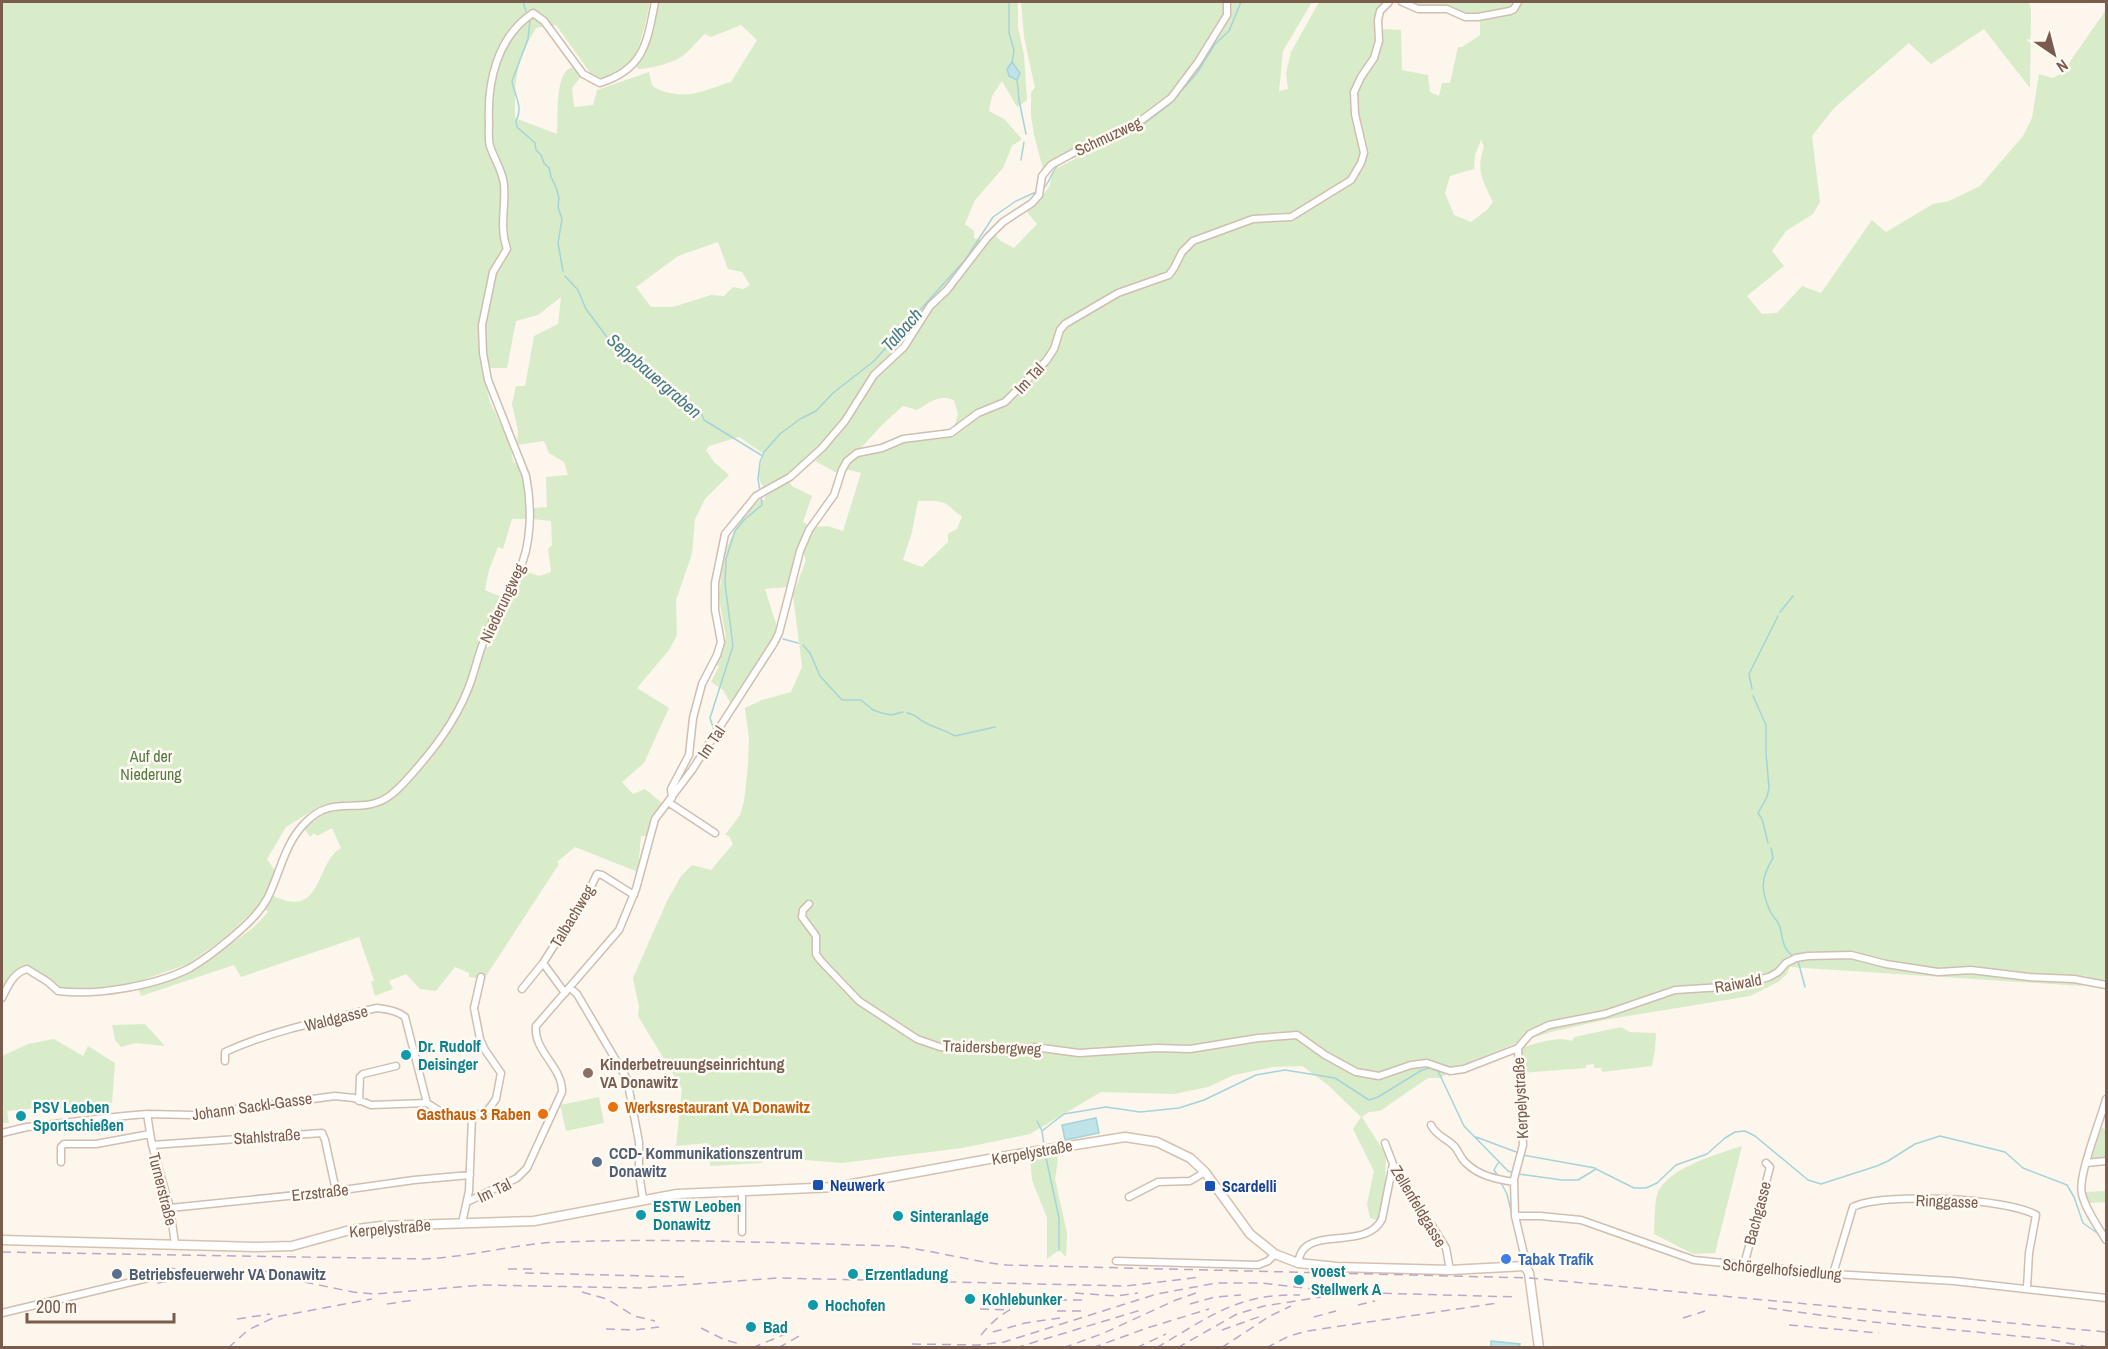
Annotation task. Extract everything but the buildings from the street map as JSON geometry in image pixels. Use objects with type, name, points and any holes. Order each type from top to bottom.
[{"type":"main road","name":"Kerpelystraße","points":[[2,1240],[292,1246],[350,1230],[381,1226],[534,1221],[677,1194],[836,1187],[1107,1139],[1144,1139],[1176,1150],[1190,1158],[1205,1172],[1244,1227],[1262,1245],[1275,1254],[1298,1263],[1337,1267],[1450,1270],[1525,1266]]},
{"type":"main road","points":[[1525,1266],[1529,1273],[1539,1347]]},
{"type":"street","name":"Niederungweg","points":[[2,999],[14,976],[19,971],[27,969],[48,982],[58,992],[93,993],[140,985],[194,965],[257,914],[267,898],[287,848],[305,822],[316,812],[329,807],[369,806],[387,797],[400,788],[429,757],[443,736],[469,688],[479,651],[493,619],[519,573],[530,526],[526,476],[488,380],[483,353],[482,326],[493,272],[507,249],[503,239],[502,222],[504,185],[490,144],[488,110],[490,83],[503,45],[523,20],[533,13],[544,21],[583,74],[600,83],[614,78],[633,65],[642,49],[655,2]]},
{"type":"street","name":"Schmuzweg","points":[[1042,180],[1050,165],[1131,128],[1170,98],[1198,62],[1211,37],[1227,15],[1227,2]]},
{"type":"street","name":"Im Tal","points":[[467,1203],[517,1178],[527,1168],[562,1092],[559,1076],[538,1042],[535,1033],[536,1026],[619,930],[634,894],[655,819],[705,752],[774,643],[779,633],[800,551],[808,530],[834,495],[847,461],[857,453],[881,448],[903,439],[945,434],[958,430],[978,413],[1011,397],[1054,349],[1060,330],[1065,324],[1118,293],[1168,275],[1182,252],[1193,241],[1252,219],[1291,217],[1350,180],[1361,163],[1364,153],[1354,114],[1354,93],[1360,77],[1374,58],[1379,41],[1380,11],[1389,2]]},
{"type":"street","points":[[1402,2],[1418,9],[1447,9],[1471,17],[1503,13],[1514,9],[1518,2]]},
{"type":"street","name":"Im Tal","points":[[670,800],[671,789],[688,755],[693,718],[702,684],[721,642],[715,610],[715,583],[725,534],[756,496],[790,477],[822,448],[845,421],[874,375],[904,347],[930,306],[948,290],[987,238],[1039,195],[1042,180]]},
{"type":"street","points":[[670,800],[715,833]]},
{"type":"street","name":"Talbachweg","points":[[522,989],[543,963],[589,891],[597,874],[634,894]]},
{"type":"street","name":"Traidersbergweg","points":[[809,904],[803,910],[802,917],[816,936],[816,954],[838,980],[859,1000],[917,1039],[940,1047],[990,1050],[1034,1047],[1079,1053],[1157,1048],[1190,1049],[1258,1038]]},
{"type":"street","name":"Raiwald","points":[[1258,1038],[1297,1035],[1325,1055],[1356,1072],[1379,1076],[1411,1065],[1427,1063],[1450,1071],[1464,1069],[1518,1047],[1530,1034],[1549,1025],[1605,1014],[1675,990],[1738,986],[1769,977],[1778,972],[1786,963],[1808,956],[1851,955],[1894,966],[1938,972],[1971,970],[2029,977],[2074,979],[2106,985]]},
{"type":"street","name":"Talbachweg","points":[[543,963],[567,991],[577,994],[627,1079],[639,1142],[639,1173],[643,1199]]},
{"type":"street","points":[[427,1102],[446,1115],[472,1117],[488,1110],[496,1099],[501,1073],[480,1039],[474,1008],[481,977]]},
{"type":"street","name":"Waldgasse","points":[[225,1061],[225,1052],[245,1043],[310,1023],[376,1008],[386,1009],[405,1017],[427,1102]]},
{"type":"street","name":"Kerpelystraße","points":[[1515,1216],[1515,1169],[1523,1145],[1518,1047]]},
{"type":"street","points":[[359,1101],[360,1077],[363,1074],[396,1066]]},
{"type":"street","name":"Johann Sackl-Gasse","points":[[2,1133],[27,1127],[147,1114],[193,1115],[335,1096],[381,1106],[427,1102]]},
{"type":"street","points":[[2106,1099],[2081,1187],[2082,1194],[2106,1240]]},
{"type":"street","name":"Turnerstraße","points":[[147,1114],[152,1145],[170,1208],[175,1244]]},
{"type":"street","points":[[462,1223],[470,1175],[472,1117]]},
{"type":"street","points":[[1431,1125],[1437,1133],[1455,1147],[1463,1160],[1474,1170],[1496,1179],[1514,1180]]},
{"type":"street","name":"Stahlstraße","points":[[152,1145],[322,1133],[336,1191]]},
{"type":"street","name":"Turnerstraße","points":[[61,1162],[61,1147],[64,1144],[96,1144],[150,1134]]},
{"type":"street","name":"Zellenfeldgasse","points":[[1385,1143],[1393,1164],[1446,1248],[1450,1270]]},
{"type":"street","points":[[2086,1163],[2106,1161]]},
{"type":"street","name":"Bachgasse","points":[[1744,1265],[1770,1167],[1766,1163]]},
{"type":"street","points":[[1298,1263],[1301,1253],[1308,1245],[1359,1236],[1378,1226],[1382,1219],[1393,1164]]},
{"type":"street","points":[[1129,1197],[1158,1182],[1190,1181],[1205,1172]]},
{"type":"street","name":"Erzstraße","points":[[170,1208],[470,1175]]},
{"type":"street","points":[[742,1191],[742,1232]]},
{"type":"street","name":"Ringgasse","points":[[1833,1274],[1853,1207],[1899,1200],[1952,1199],[1998,1204],[2036,1215],[2029,1253],[2027,1288]]},
{"type":"street","points":[[1515,1216],[1525,1266]]},
{"type":"street","name":"Schörgelhofsiedlung","points":[[1515,1216],[1581,1221],[1686,1259],[1833,1274],[2027,1288],[2106,1298]]},
{"type":"street","points":[[1116,1261],[1258,1264],[1268,1262],[1275,1254]]},
{"type":"street","points":[[2,1313],[173,1272]]},
{"type":"green space","name":"Auf der Niederung","points":[[2,2],[650,2],[641,40],[633,58],[620,73],[605,80],[591,74],[556,25],[536,28],[520,61],[515,92],[515,118],[557,134],[559,93],[564,74],[569,68],[577,67],[582,75],[572,88],[574,107],[593,105],[597,90],[649,72],[654,87],[676,94],[692,94],[731,82],[757,40],[741,25],[711,37],[705,34],[684,55],[663,65],[639,69],[636,67],[656,2],[1018,2],[1018,27],[1024,55],[1027,100],[1017,107],[1002,81],[992,96],[989,111],[1004,119],[1022,139],[1012,146],[1003,168],[975,200],[965,224],[974,231],[974,238],[983,241],[916,331],[885,362],[831,434],[802,464],[764,488],[759,476],[764,454],[739,437],[709,446],[706,450],[714,462],[729,475],[705,499],[695,519],[692,554],[676,600],[677,635],[669,650],[637,688],[669,708],[644,763],[622,782],[633,794],[645,789],[662,803],[652,819],[647,836],[641,836],[638,872],[575,847],[557,862],[559,864],[484,979],[469,977],[469,973],[455,967],[436,991],[420,989],[406,974],[389,981],[393,989],[375,996],[371,982],[374,980],[359,937],[241,977],[234,965],[141,996],[138,987],[183,974],[253,928],[268,912],[264,908],[272,895],[289,901],[301,901],[309,896],[316,887],[326,865],[341,848],[332,828],[317,836],[314,833],[310,837],[304,828],[325,813],[373,806],[396,793],[411,780],[406,776],[398,786],[371,802],[347,801],[315,809],[286,827],[267,859],[276,872],[262,903],[223,939],[188,964],[137,982],[98,990],[65,990],[27,967],[19,971],[2,998]],"holes":[[[718,242],[728,269],[742,272],[750,285],[743,289],[733,287],[724,296],[711,295],[673,307],[651,307],[636,287],[678,256]],[[561,297],[558,324],[534,336],[525,386],[516,386],[512,404],[518,431],[517,445],[544,441],[549,453],[564,462],[568,475],[546,477],[547,507],[533,508],[532,519],[551,521],[552,545],[548,549],[551,572],[539,576],[522,570],[495,623],[489,647],[484,647],[458,719],[461,700],[477,651],[501,597],[485,590],[489,570],[498,547],[503,549],[512,519],[529,519],[525,479],[518,462],[514,463],[508,439],[490,402],[481,368],[507,368],[516,321],[538,315]]]},
{"type":"green space","points":[[1021,2],[1312,2],[1283,51],[1279,91],[1288,89],[1286,73],[1291,52],[1319,2],[1385,2],[1379,12],[1377,41],[1373,56],[1354,89],[1352,109],[1357,114],[1357,87],[1381,41],[1382,29],[1401,30],[1402,70],[1428,75],[1430,92],[1439,96],[1442,83],[1450,83],[1458,47],[1462,47],[1480,35],[1480,21],[1508,16],[1504,9],[1470,15],[1452,8],[1420,6],[1410,2],[2029,2],[2031,10],[2030,88],[1984,29],[1931,64],[1909,43],[1834,108],[1812,136],[1820,202],[1813,214],[1786,231],[1772,251],[1784,266],[1747,296],[1762,314],[1777,313],[1802,286],[1821,293],[1872,220],[1886,232],[1933,204],[1949,201],[1980,186],[2023,136],[2032,118],[2039,74],[2053,78],[2062,73],[2106,10],[2106,982],[2084,975],[2082,986],[1790,967],[1787,974],[1778,982],[1750,996],[1604,1020],[1551,1032],[1514,1044],[1460,1066],[1440,1078],[1428,1078],[1380,1111],[1369,1112],[1362,1117],[1386,1155],[1385,1188],[1379,1221],[1370,1218],[1367,1204],[1374,1171],[1353,1129],[1361,1117],[1328,1085],[1302,1066],[1273,1067],[1234,1075],[1208,1087],[1174,1094],[1101,1092],[1030,1134],[962,1148],[842,1163],[769,1157],[761,1163],[710,1166],[708,1143],[676,1146],[682,1089],[638,1016],[639,1007],[633,978],[667,901],[681,876],[692,865],[711,870],[733,844],[729,836],[725,835],[740,815],[744,801],[749,738],[745,708],[762,700],[791,692],[802,667],[793,595],[806,560],[803,551],[810,531],[816,527],[828,526],[843,531],[861,473],[846,469],[849,461],[856,455],[909,439],[955,433],[976,417],[1011,400],[1032,381],[1026,379],[1005,399],[975,411],[954,427],[958,414],[954,400],[939,398],[917,410],[903,406],[858,451],[844,459],[837,473],[815,461],[850,419],[879,373],[900,354],[928,312],[994,234],[1014,248],[1037,224],[1026,211],[1046,191],[1050,185],[1051,176],[1057,168],[1085,154],[1085,145],[1060,157],[1043,169],[1031,116],[1031,92],[1035,88],[1024,37]],"holes":[[[1481,140],[1484,146],[1480,162],[1481,175],[1493,202],[1487,210],[1471,222],[1454,215],[1445,193],[1450,176],[1474,169],[1475,155]],[[918,501],[942,502],[962,516],[957,529],[948,534],[948,542],[922,567],[903,560],[912,532]]]},
{"type":"green space","points":[[788,480],[792,486],[812,496],[803,522],[808,525],[801,541],[789,589],[787,587],[765,589],[778,630],[732,706],[723,690],[711,682],[719,666],[716,664],[726,638],[719,598],[726,549],[739,521],[759,500],[765,500],[764,493]]},
{"type":"green space","points":[[145,1024],[165,1046],[135,1043],[121,1047],[115,1040],[112,1025]]},
{"type":"green space","points":[[1621,1027],[1630,1032],[1656,1033],[1652,1066],[1602,1072],[1601,1068],[1594,1068],[1594,1064],[1586,1065],[1586,1068],[1522,1073],[1521,1071],[1519,1051],[1521,1048],[1553,1040],[1572,1041],[1574,1037]]},
{"type":"green space","points":[[54,1039],[83,1056],[88,1046],[115,1063],[112,1103],[93,1105],[93,1103],[83,1103],[83,1106],[38,1111],[37,1108],[7,1111],[9,1123],[2,1123],[2,1056],[28,1044]]},
{"type":"green space","points":[[599,1097],[604,1123],[566,1131],[560,1105]]},
{"type":"green space","points":[[2101,1127],[2106,1130],[2106,1159],[2093,1160],[2090,1157]]},
{"type":"green space","points":[[1742,1146],[1715,1253],[1693,1254],[1654,1234],[1657,1196],[1664,1183],[1695,1163]]},
{"type":"green space","points":[[1056,1153],[1058,1160],[1055,1179],[1067,1233],[1066,1257],[1059,1250],[1047,1259],[1047,1218],[1032,1180],[1030,1157]]},
{"type":"green space","points":[[2106,1191],[2106,1202],[2088,1203],[2084,1192]]},
{"type":"water","points":[[1012,62],[1020,73],[1017,80],[1009,76],[1007,69]]},
{"type":"water","points":[[1096,1118],[1099,1133],[1065,1140],[1062,1125]]},
{"type":"water","points":[[1491,1341],[1520,1344],[1519,1347],[1491,1347]]},
{"type":"waterway","name":"Seppbauergraben","points":[[523,2],[526,11]]},
{"type":"waterway","points":[[1009,2],[1009,33],[1014,50],[1012,63]]},
{"type":"waterway","name":"Talbach","points":[[1043,189],[1060,163],[1133,132],[1169,105],[1197,73],[1215,44],[1229,31],[1241,2]]},
{"type":"waterway","name":"Seppbauergraben","points":[[530,20],[528,39],[512,81],[519,106],[516,121],[517,127],[535,143],[536,150],[549,168],[556,187],[562,219],[558,243],[563,271]]},
{"type":"waterway","points":[[1017,79],[1026,134]]},
{"type":"waterway","points":[[1021,160],[1024,142]]},
{"type":"waterway","name":"Talbach","points":[[760,491],[758,479],[760,462],[764,452],[780,434],[800,419],[816,411],[833,393],[874,361],[965,260],[993,217],[1016,201],[1036,192]]},
{"type":"waterway","name":"Seppbauergraben","points":[[565,276],[578,290],[586,309],[612,344],[637,360],[650,376],[701,413],[704,420],[761,455]]},
{"type":"waterway","name":"Talbach","points":[[714,730],[710,718],[733,646],[725,583],[726,559],[735,531],[762,505],[761,495]]},
{"type":"waterway","points":[[1780,612],[1793,596]]},
{"type":"waterway","points":[[1752,689],[1749,674],[1778,616]]},
{"type":"waterway","points":[[783,639],[798,643]]},
{"type":"waterway","points":[[803,645],[810,653],[820,676],[842,700],[861,700],[873,710],[891,715],[903,712]]},
{"type":"waterway","points":[[1753,696],[1766,725],[1769,788],[1758,813],[1762,819],[1768,843]]},
{"type":"waterway","points":[[907,713],[955,736],[995,727]]},
{"type":"waterway","points":[[1771,848],[1773,858],[1764,878],[1763,890],[1770,911],[1780,927],[1785,946],[1793,956]]},
{"type":"waterway","points":[[1798,961],[1805,987]]},
{"type":"waterway","points":[[1044,1145],[1042,1131],[1064,1114],[1106,1107],[1140,1112],[1179,1108],[1204,1100],[1256,1075],[1285,1070],[1335,1078],[1369,1100],[1378,1097],[1422,1070],[1430,1068],[1438,1071],[1464,1126],[1508,1171],[1514,1173]]},
{"type":"waterway","name":"Talbach","points":[[1037,1121],[1042,1131]]},
{"type":"waterway","points":[[1518,1174],[1578,1180],[1596,1169],[1634,1188],[1646,1188],[1657,1183],[1676,1165],[1707,1154],[1725,1138],[1735,1132],[1745,1131],[1755,1136],[1808,1180],[1821,1184],[1877,1166],[1915,1144],[1940,1136],[2005,1152],[2023,1168],[2067,1185],[2083,1223],[2100,1235]]},
{"type":"waterway","points":[[1476,1137],[1519,1153]]},
{"type":"waterway","points":[[1045,1153],[1059,1218],[1059,1250]]},
{"type":"waterway","points":[[1523,1155],[1595,1168]]},
{"type":"waterway","points":[[1498,1163],[1494,1170],[1498,1176]]},
{"type":"waterway","points":[[1501,1183],[1507,1194],[1512,1215]]},
{"type":"railway","points":[[2,1252],[424,1259],[560,1242],[769,1242],[894,1246],[1007,1265],[1530,1278],[2106,1332]]},
{"type":"railway","points":[[508,1269],[532,1269]]},
{"type":"railway","points":[[157,1283],[253,1270],[279,1273],[299,1281],[353,1292],[375,1294],[482,1285],[640,1288],[777,1278],[1126,1286],[1201,1277]]},
{"type":"railway","points":[[525,1273],[690,1277]]},
{"type":"railway","points":[[912,1344],[978,1345],[1004,1342],[1157,1294],[1216,1283],[1262,1283],[1339,1292],[1518,1297]]},
{"type":"railway","points":[[582,1292],[607,1299],[634,1316],[655,1321]]},
{"type":"railway","points":[[1063,1348],[1199,1292]]},
{"type":"railway","points":[[1075,1293],[1116,1296],[1138,1293]]},
{"type":"railway","points":[[1190,1304],[1215,1297],[1241,1295]]},
{"type":"railway","points":[[1156,1348],[1224,1309],[1240,1303],[1278,1295],[1300,1295]]},
{"type":"railway","points":[[1177,1348],[1237,1314],[1264,1306],[1321,1297]]},
{"type":"railway","points":[[228,1348],[248,1330],[275,1317],[372,1299]]},
{"type":"railway","points":[[981,1335],[1002,1314],[1028,1302],[1048,1299]]},
{"type":"railway","points":[[387,1304],[414,1300]]},
{"type":"railway","points":[[1058,1300],[1085,1300]]},
{"type":"railway","points":[[1358,1305],[1375,1301]]},
{"type":"railway","points":[[1266,1348],[1289,1336],[1307,1331],[1498,1303]]},
{"type":"railway","points":[[1221,1348],[1270,1316],[1291,1306]]},
{"type":"railway","points":[[1768,1308],[1873,1322],[2047,1339],[2093,1348]]},
{"type":"railway","points":[[980,1309],[1008,1310]]},
{"type":"railway","points":[[1092,1348],[1209,1309]]},
{"type":"railway","points":[[1015,1348],[1141,1310]]},
{"type":"railway","points":[[1057,1311],[1086,1311]]},
{"type":"railway","points":[[1314,1317],[1336,1311]]},
{"type":"railway","points":[[1683,1318],[1705,1311]]},
{"type":"railway","points":[[237,1319],[270,1314]]},
{"type":"railway","points":[[1222,1330],[1264,1315]]},
{"type":"railway","points":[[993,1332],[1025,1323],[1060,1318]]},
{"type":"railway","points":[[1789,1325],[1879,1333]]},
{"type":"railway","points":[[606,1329],[634,1330],[659,1327]]},
{"type":"railway","points":[[701,1328],[725,1340],[740,1344]]},
{"type":"railway","points":[[752,1348],[790,1332]]},
{"type":"railway","points":[[1136,1348],[1166,1334]]},
{"type":"railway","points":[[778,1348],[799,1336]]},
{"type":"place","name":"Dr. Rudolf Deisinger","points":[[406,1055]]},
{"type":"place","name":"Kinderbetreuungseinrichtung VA Donawitz","points":[[588,1073]]},
{"type":"place","name":"Werksrestaurant VA Donawitz","points":[[613,1107]]},
{"type":"place","name":"Gasthaus 3 Raben","points":[[543,1114]]},
{"type":"place","name":"PSV Leoben Sportschießen","points":[[21,1116]]},
{"type":"place","name":"CCD- Kommunikationszentrum Donawitz","points":[[597,1162]]},
{"type":"place","name":"Neuwerk","points":[[818,1185]]},
{"type":"place","name":"Scardelli","points":[[1210,1186]]},
{"type":"place","name":"ESTW Leoben Donawitz","points":[[641,1215]]},
{"type":"place","name":"Sinteranlage","points":[[898,1216]]},
{"type":"place","name":"Tabak Trafik","points":[[1506,1259]]},
{"type":"place","name":"Betriebsfeuerwehr VA Donawitz","points":[[117,1274]]},
{"type":"place","name":"Erzentladung","points":[[853,1274]]},
{"type":"place","name":"voest Stellwerk A","points":[[1299,1280]]},
{"type":"place","name":"Kohlebunker","points":[[970,1299]]},
{"type":"place","name":"Hochofen","points":[[813,1305]]},
{"type":"place","name":"Bad","points":[[751,1327]]}]
